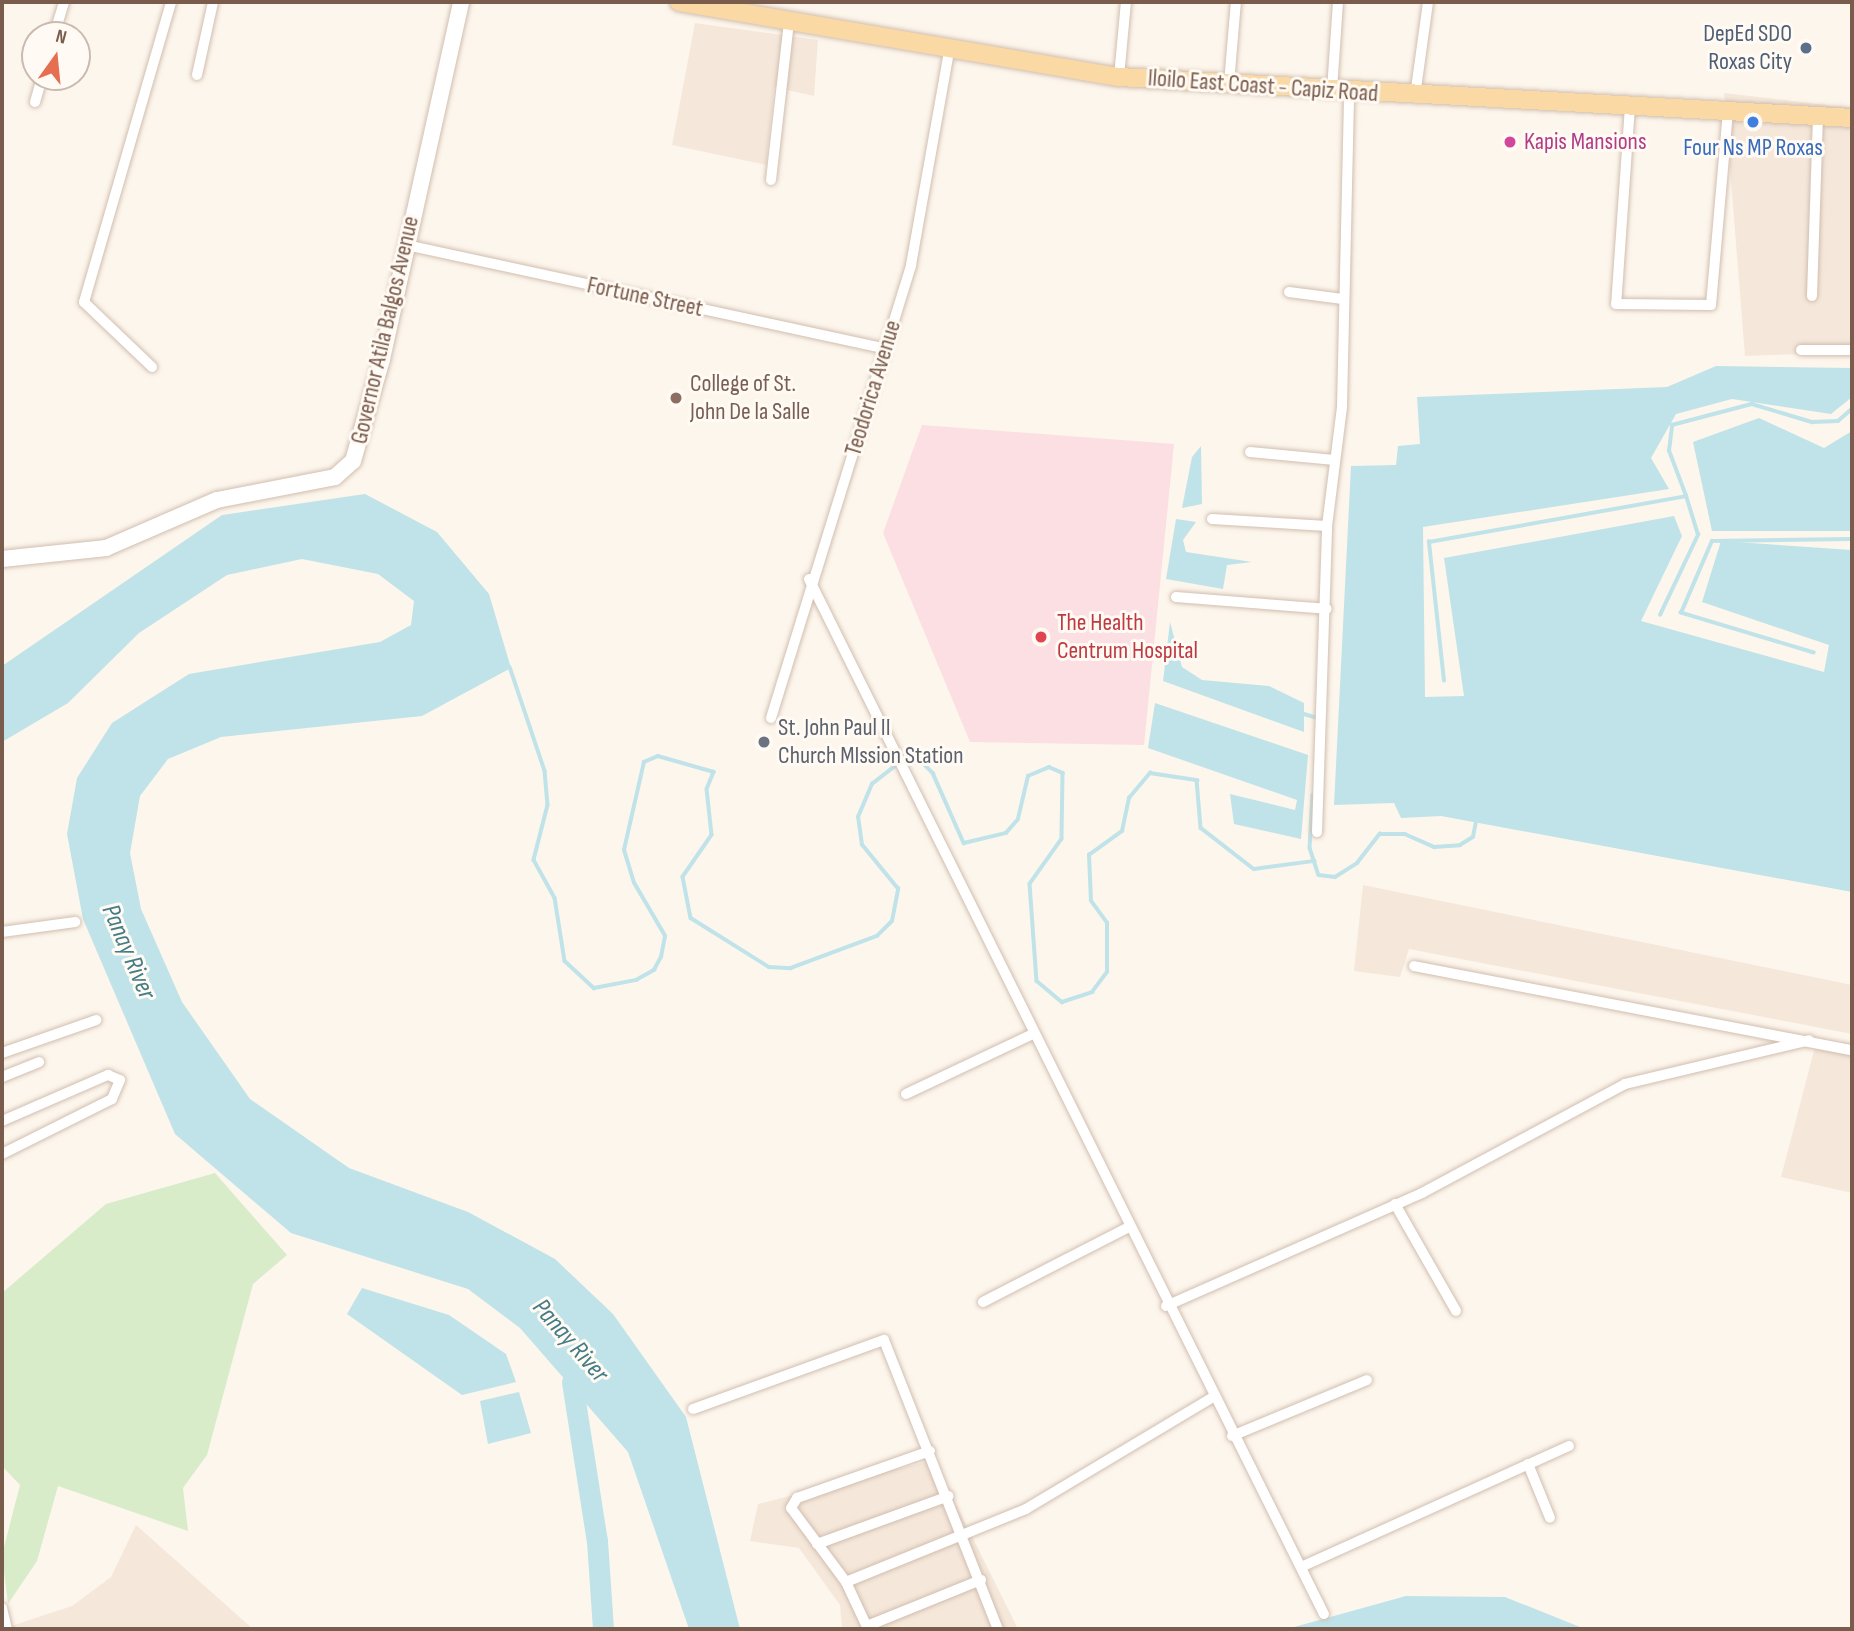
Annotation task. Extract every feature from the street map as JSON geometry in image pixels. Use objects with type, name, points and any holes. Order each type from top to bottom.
[{"type":"main road","name":"Governor Atila Balgos Avenue","points":[[2,559],[106,548],[217,500],[335,477],[353,461],[406,245],[461,2]]},
{"type":"main road","name":"Iloilo East Coast - Capiz Road","points":[[679,2],[949,51],[1119,77],[1415,96],[1818,113],[1852,118]]},
{"type":"street","points":[[58,21],[64,2]]},
{"type":"street","points":[[152,367],[83,302],[171,2]]},
{"type":"street","points":[[197,75],[213,2]]},
{"type":"street","points":[[1119,77],[1126,2]]},
{"type":"street","points":[[1229,83],[1236,2]]},
{"type":"street","points":[[1317,832],[1327,609],[1327,526],[1335,460],[1343,299],[1338,2]]},
{"type":"street","points":[[1415,96],[1428,2]]},
{"type":"street","points":[[771,180],[789,23]]},
{"type":"street","name":"Teodorica Avenue","points":[[771,718],[809,579],[911,264],[949,51]]},
{"type":"street","points":[[35,102],[38,91]]},
{"type":"street","points":[[1630,106],[1616,304],[1711,306],[1728,111]]},
{"type":"street","points":[[1812,296],[1818,113]]},
{"type":"street","name":"Fortune Street","points":[[406,245],[884,348]]},
{"type":"street","points":[[1289,292],[1343,299]]},
{"type":"street","points":[[1801,350],[1852,350]]},
{"type":"street","points":[[1250,452],[1335,460]]},
{"type":"street","points":[[1212,519],[1327,526]]},
{"type":"street","points":[[809,579],[1127,1228],[1324,1614]]},
{"type":"street","points":[[1176,597],[1327,609]]},
{"type":"street","points":[[2,932],[75,922]]},
{"type":"street","points":[[1414,966],[1852,1050]]},
{"type":"street","points":[[2,1054],[96,1020]]},
{"type":"street","points":[[906,1094],[1031,1035]]},
{"type":"street","points":[[1166,1306],[1395,1204],[1625,1084],[1809,1040]]},
{"type":"street","points":[[2,1077],[38,1062]]},
{"type":"street","points":[[2,1121],[108,1075],[120,1080],[112,1099],[2,1154]]},
{"type":"street","points":[[1395,1204],[1456,1311]]},
{"type":"street","points":[[983,1302],[1127,1228]]},
{"type":"street","points":[[693,1409],[884,1340],[967,1539],[998,1629]]},
{"type":"street","points":[[1233,1436],[1367,1380]]},
{"type":"street","points":[[846,1582],[967,1539],[1213,1397]]},
{"type":"street","points":[[1301,1567],[1569,1446]]},
{"type":"street","points":[[930,1451],[797,1498],[791,1508],[846,1582],[868,1628],[981,1580]]},
{"type":"street","points":[[1528,1464],[1550,1518]]},
{"type":"street","points":[[817,1544],[949,1496]]},
{"type":"street","points":[[2,1608],[7,1629]]},
{"type":"shaded area","points":[[695,23],[818,40],[814,96],[774,87],[766,165],[672,145]]},
{"type":"shaded area","points":[[1724,93],[1852,108],[1852,352],[1745,356]]},
{"type":"shaded area","name":"The Health Centrum Hospital","points":[[922,425],[1174,444],[1144,745],[970,742],[883,533]]},
{"type":"shaded area","points":[[1363,885],[1852,985],[1852,1034],[1409,949],[1400,977],[1354,971]]},
{"type":"shaded area","points":[[1815,1047],[1852,1054],[1852,1193],[1781,1177]]},
{"type":"shaded area","points":[[934,1460],[1018,1629],[842,1629],[840,1605],[799,1548],[750,1541],[758,1504]]},
{"type":"shaded area","points":[[136,1525],[253,1629],[2,1629],[72,1606],[111,1577]]},
{"type":"green space","points":[[215,1173],[287,1255],[253,1284],[207,1455],[183,1488],[188,1531],[58,1486],[37,1561],[8,1604],[2,1555],[20,1485],[2,1466],[2,1293],[106,1204]]},
{"type":"water","points":[[1716,366],[1852,368],[1852,397],[1831,414],[1732,399],[1676,414],[1651,458],[1669,489],[1423,527],[1425,697],[1464,696],[1444,558],[1674,516],[1682,536],[1641,621],[1824,672],[1829,645],[1702,602],[1721,541],[1852,550],[1852,892],[1441,816],[1401,818],[1394,803],[1334,805],[1351,466],[1396,465],[1398,446],[1420,444],[1417,397],[1667,387]]},
{"type":"water","points":[[1759,418],[1824,448],[1852,431],[1852,531],[1712,531],[1693,442]]},
{"type":"water","points":[[1201,446],[1202,504],[1182,508],[1192,457]]},
{"type":"water","name":"Panay River","points":[[365,494],[437,532],[489,594],[511,668],[422,716],[221,737],[168,759],[140,796],[130,853],[141,909],[182,1002],[250,1099],[349,1168],[468,1212],[555,1259],[613,1314],[686,1417],[740,1629],[689,1629],[628,1452],[520,1328],[468,1289],[291,1233],[175,1134],[83,919],[67,834],[77,778],[112,723],[189,674],[380,642],[411,625],[414,601],[378,574],[302,559],[227,575],[139,633],[68,703],[2,742],[2,666],[222,515]]},
{"type":"water","points":[[1176,519],[1196,522],[1183,540],[1186,552],[1252,562],[1227,565],[1223,589],[1166,579]]},
{"type":"water","points":[[1170,622],[1182,667],[1202,680],[1269,686],[1304,703],[1304,732],[1163,681]]},
{"type":"water","points":[[1155,703],[1308,755],[1301,839],[1234,824],[1230,794],[1295,810],[1297,800],[1148,748]]},
{"type":"water","points":[[362,1288],[449,1315],[506,1354],[516,1382],[462,1395],[347,1314]]},
{"type":"water","points":[[519,1392],[531,1433],[488,1444],[480,1401]]},
{"type":"water","points":[[1406,1596],[1505,1597],[1585,1629],[1287,1629]]},
{"type":"waterway","points":[[1444,681],[1429,542],[1686,496],[1669,451],[1672,425],[1752,404],[1812,422],[1838,421],[1852,409]]},
{"type":"waterway","points":[[1660,615],[1698,535],[1686,496]]},
{"type":"waterway","points":[[1814,653],[1681,613],[1712,541],[1852,539]]},
{"type":"waterway","points":[[510,667],[545,771],[548,805],[534,860],[555,898],[565,961],[594,988],[636,980],[654,970],[661,957],[665,936],[634,883],[624,850],[644,762],[658,756],[714,772],[707,789],[712,835],[683,877],[691,918],[769,967],[791,968],[877,936],[892,921],[898,889],[862,845],[858,817],[872,784],[898,764],[922,762],[933,773],[964,843],[1006,833],[1018,819],[1028,776],[1049,767],[1063,773],[1062,839],[1030,884],[1037,981],[1062,1002],[1092,992],[1107,972],[1107,923],[1091,901],[1089,855],[1122,831],[1129,798],[1150,773],[1197,780],[1201,828],[1254,869],[1314,861]]},
{"type":"waterway","points":[[1304,714],[1318,718]]},
{"type":"waterway","points":[[1313,795],[1310,848],[1319,875],[1335,877],[1357,863],[1380,834],[1405,834],[1434,847],[1460,845],[1473,837],[1476,822]]},
{"type":"waterway","name":"Panay River","points":[[572,1382],[597,1541],[603,1629]]},
{"type":"place","name":"DepEd SDO Roxas City","points":[[1806,48]]},
{"type":"place","name":"Four Ns MP Roxas","points":[[1753,122]]},
{"type":"place","name":"Kapis Mansions","points":[[1510,142]]},
{"type":"place","name":"College of St. John De la Salle","points":[[676,398]]},
{"type":"place","name":"The Health Centrum Hospital","points":[[1041,637]]},
{"type":"place","name":"St. John Paul II Church MIssion Station","points":[[764,742]]}]
